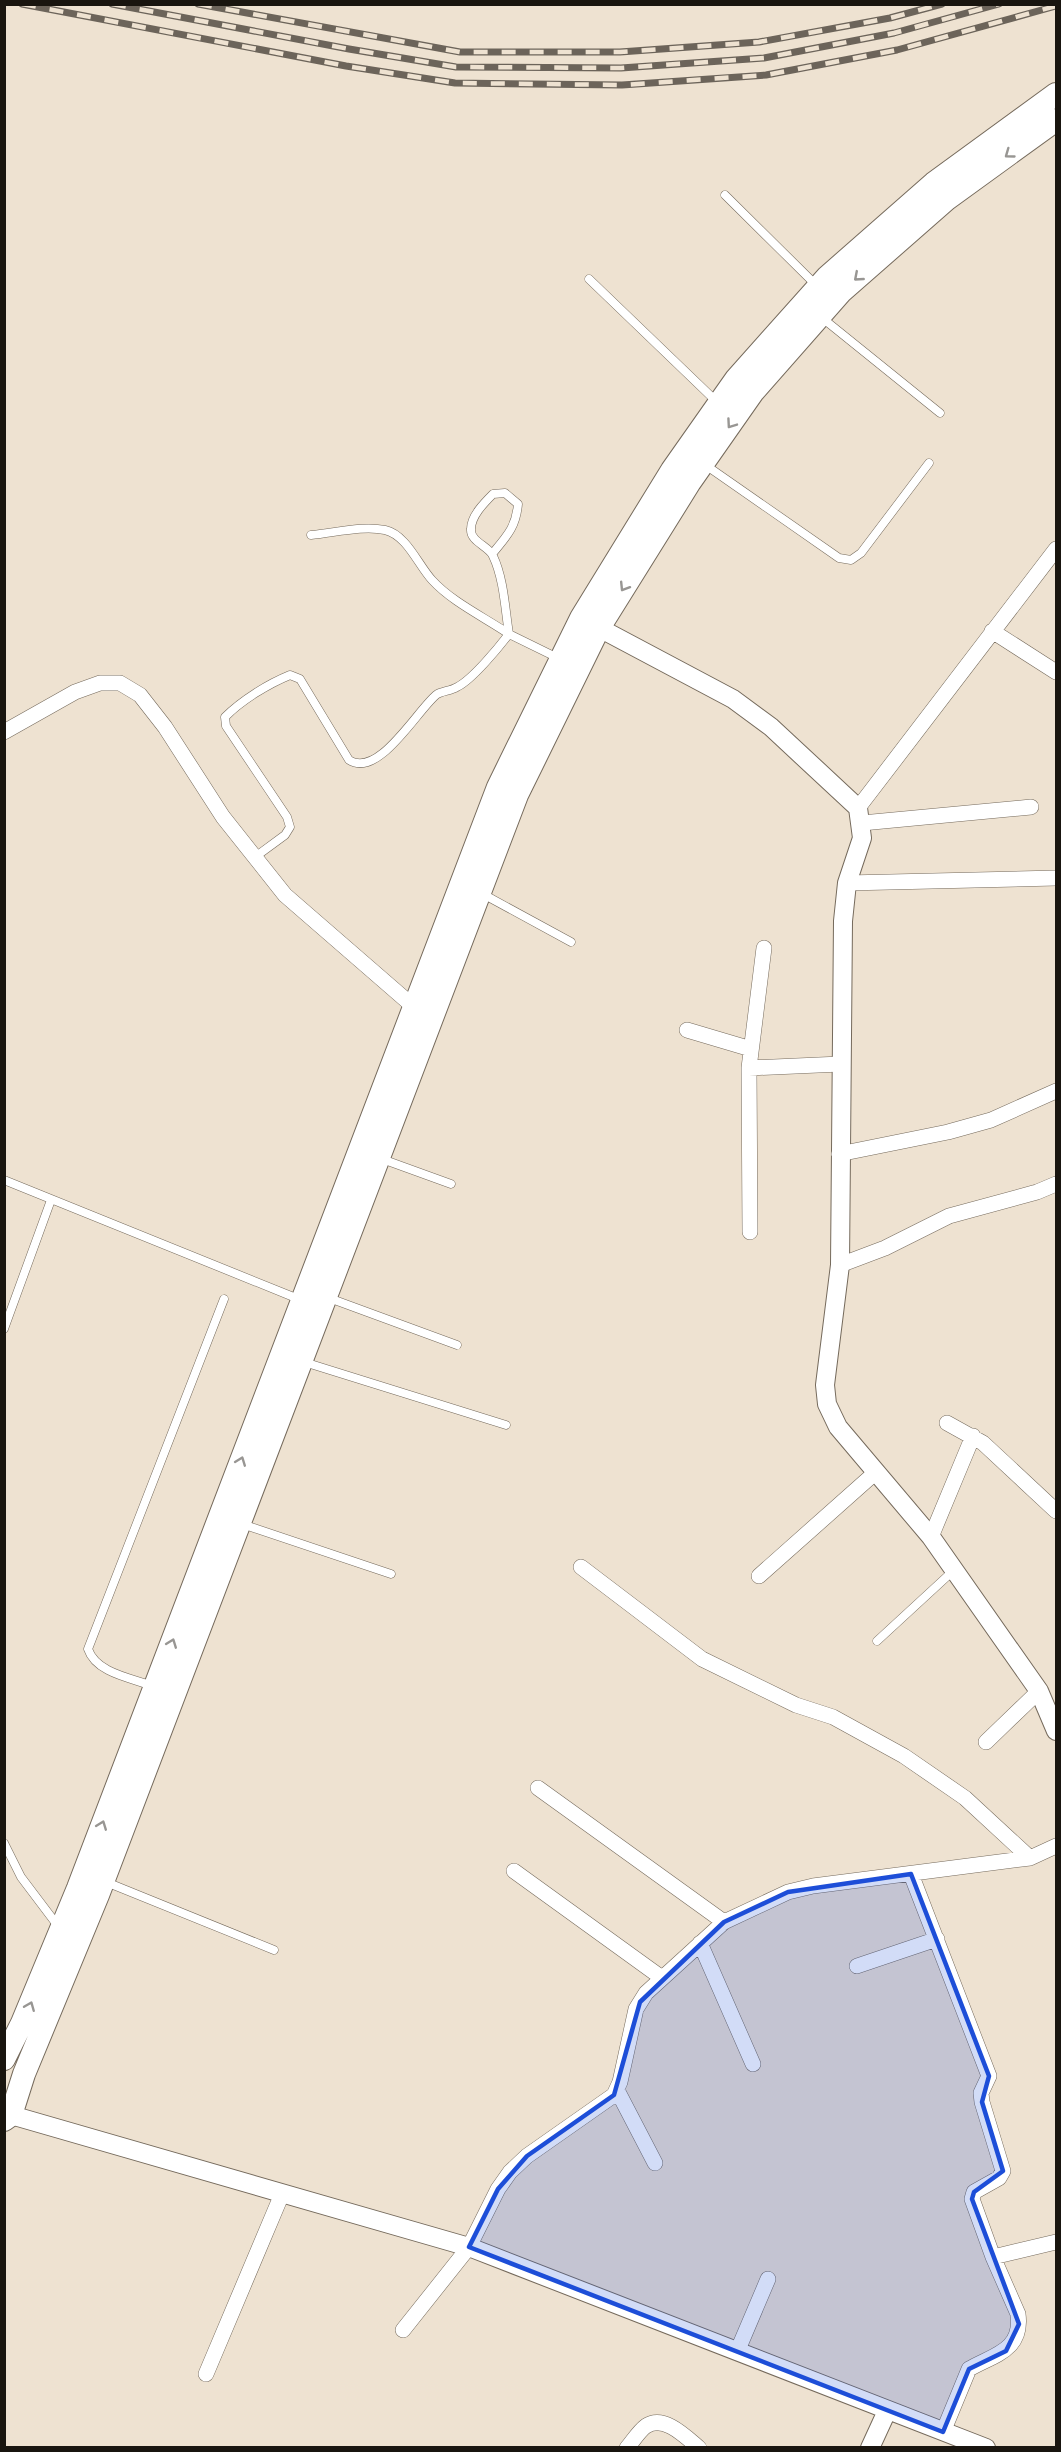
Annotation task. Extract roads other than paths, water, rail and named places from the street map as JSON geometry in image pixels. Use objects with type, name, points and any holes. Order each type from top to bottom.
[{"type":"main road","points":[[9,2104],[24,2074],[103,1881],[517,795],[590,623],[672,470],[736,380],[818,287],[934,183],[1056,94]]},
{"type":"main road","points":[[4,2059],[22,2023],[61,1929],[155,1687],[498,787],[560,659],[590,623],[753,392],[841,292],[947,199],[1056,120]]},
{"type":"street","points":[[860,816],[992,631],[1056,549]]},
{"type":"street","points":[[590,623],[733,699],[771,727],[860,816],[862,838],[847,883],[843,921],[839,1154],[840,1265],[825,1385],[827,1404],[838,1427],[931,1538],[1039,1691],[1056,1731]]},
{"type":"street","points":[[992,631],[1056,672]]},
{"type":"street","points":[[4,732],[75,692],[100,683],[120,683],[140,695],[165,728],[223,817],[285,895],[414,1007]]},
{"type":"street","points":[[860,816],[1031,807]]},
{"type":"street","points":[[847,883],[1056,878]]},
{"type":"street","points":[[750,1232],[749,1068],[764,948]]},
{"type":"street","points":[[687,1030],[752,1049]]},
{"type":"street","points":[[749,1068],[841,1064]]},
{"type":"street","points":[[839,1154],[948,1132],[991,1120],[1056,1091]]},
{"type":"street","points":[[840,1265],[885,1248],[949,1216],[1037,1192],[1056,1184]]},
{"type":"street","points":[[946,1423],[973,1436],[1056,1511]]},
{"type":"street","points":[[931,1538],[973,1436]]},
{"type":"street","points":[[759,1576],[876,1472]]},
{"type":"street","points":[[581,1567],[686,1648],[715,1667],[796,1705],[833,1718],[904,1756],[965,1798],[1030,1858]]},
{"type":"street","points":[[986,1742],[1039,1691]]},
{"type":"street","points":[[538,1788],[724,1922]]},
{"type":"street","points":[[403,2330],[469,2247],[498,2189],[510,2172],[527,2156],[610,2099],[617,2090],[636,2009],[646,1994],[662,1978],[724,1922],[788,1892],[1030,1858],[1056,1846]]},
{"type":"street","points":[[514,1871],[662,1978]]},
{"type":"street","points":[[911,1874],[989,2076],[981,2093],[982,2102],[1003,2172],[999,2178],[974,2192],[972,2199],[993,2257],[1018,2314],[1019,2324],[1015,2337],[1006,2351],[969,2370],[943,2432]]},
{"type":"street","points":[[857,1966],[937,1939]]},
{"type":"street","points":[[700,1943],[753,2064]]},
{"type":"street","points":[[617,2090],[655,2163]]},
{"type":"street","points":[[9,2104],[290,2196],[469,2247],[986,2448]]},
{"type":"street","points":[[206,2374],[290,2196]]},
{"type":"street","points":[[993,2257],[1056,2242]]},
{"type":"street","points":[[737,2352],[768,2279]]},
{"type":"street","points":[[870,2448],[887,2411]]},
{"type":"street","points":[[627,2448],[646,2426],[657,2422],[669,2425],[699,2448]]},
{"type":"lane","points":[[725,195],[818,287]]},
{"type":"lane","points":[[588,279],[719,404]]},
{"type":"lane","points":[[819,316],[940,412]]},
{"type":"lane","points":[[703,463],[839,558],[851,560],[861,553],[929,463]]},
{"type":"lane","points":[[255,857],[285,835],[290,827],[287,817],[226,726],[225,717],[233,709],[290,675],[300,679],[349,760],[356,765],[365,765],[401,736],[437,694],[459,687],[498,649],[509,634],[497,568],[492,554],[471,534],[477,513],[493,494],[505,493],[518,504],[516,520],[509,534],[492,554]]},
{"type":"lane","points":[[311,535],[373,529],[388,531],[402,541],[433,581],[447,593],[509,634],[560,659]]},
{"type":"lane","points":[[480,892],[571,942]]},
{"type":"lane","points":[[379,1158],[451,1184]]},
{"type":"lane","points":[[4,1180],[302,1300]]},
{"type":"lane","points":[[4,1329],[51,1200]]},
{"type":"lane","points":[[326,1296],[458,1345]]},
{"type":"lane","points":[[155,1687],[99,1666],[91,1658],[88,1649],[224,1299]]},
{"type":"lane","points":[[302,1361],[506,1425]]},
{"type":"lane","points":[[240,1523],[391,1574]]},
{"type":"lane","points":[[877,1641],[954,1570]]},
{"type":"lane","points":[[4,1843],[21,1877],[61,1929]]},
{"type":"lane","points":[[103,1881],[274,1950]]},
{"type":"railway","points":[[22,4],[346,66],[455,83],[622,85],[766,75],[897,50],[1056,6]]},
{"type":"railway","points":[[112,4],[456,67],[621,68],[764,58],[894,33],[999,4]]},
{"type":"railway","points":[[198,4],[460,52],[620,52],[759,42],[890,18],[942,4]]}]
